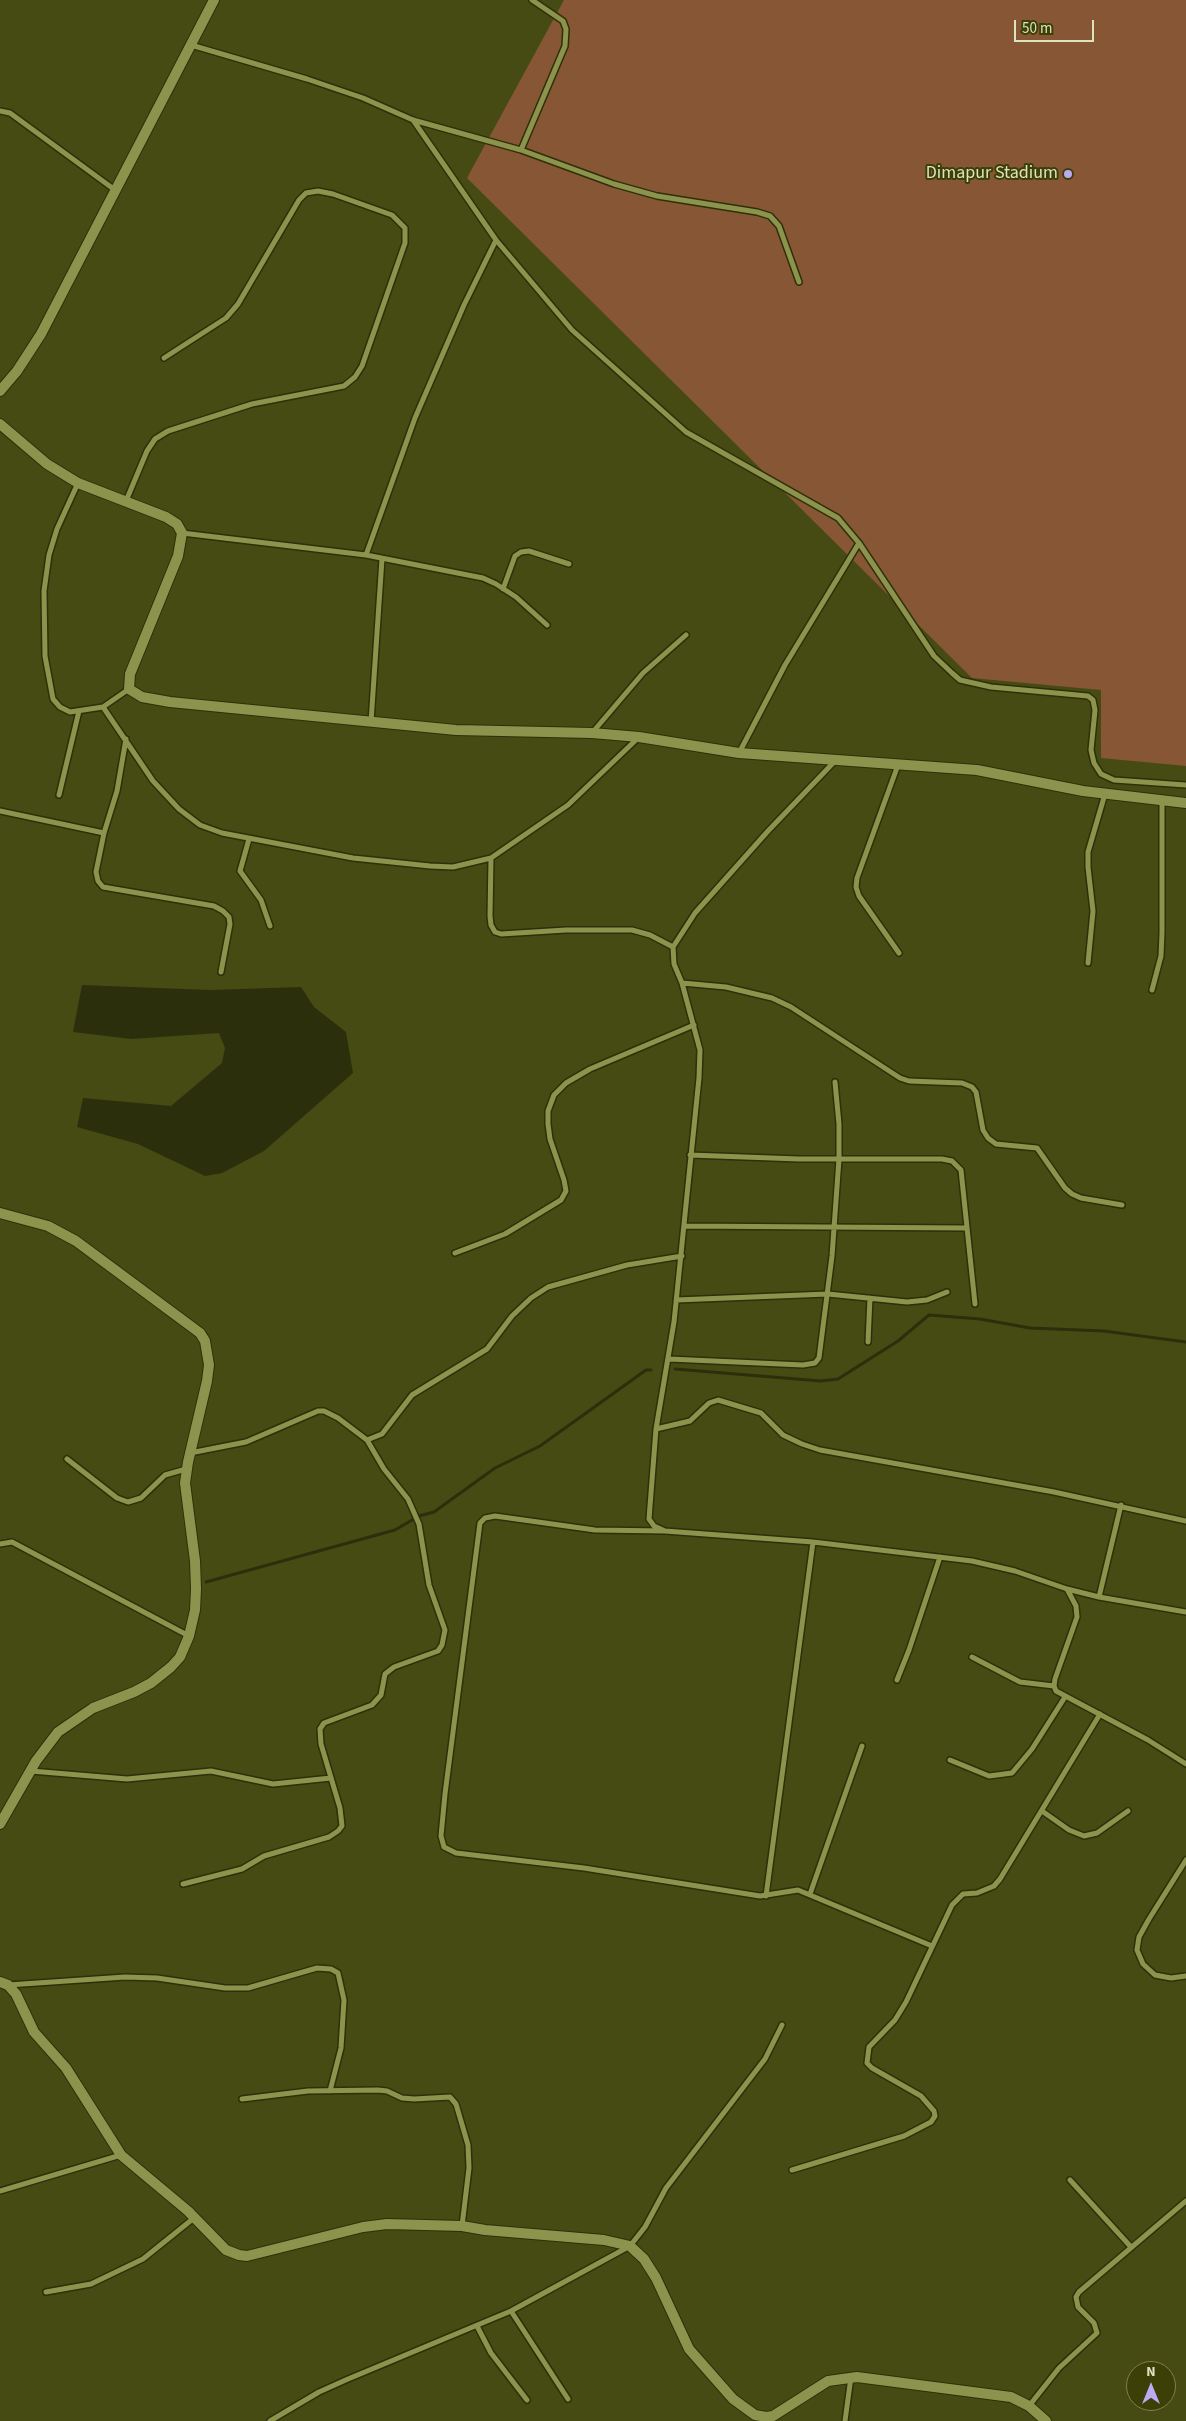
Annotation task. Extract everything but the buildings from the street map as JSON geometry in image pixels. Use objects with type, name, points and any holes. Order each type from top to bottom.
[{"type":"street","points":[[0,391],[17,371],[41,334],[214,0]]},
{"type":"street","points":[[520,150],[565,46],[566,29],[563,21],[532,0]]},
{"type":"street","points":[[190,44],[307,79],[363,98],[413,120],[520,150],[614,184],[657,196],[757,212],[770,216],[779,226],[799,282]]},
{"type":"street","points":[[0,112],[10,113],[115,190]]},
{"type":"street","points":[[413,120],[496,240],[572,330],[686,432],[838,518],[859,543],[934,656],[960,680],[991,688],[1088,696],[1095,704],[1091,750],[1094,763],[1101,774],[1114,780],[1186,785]]},
{"type":"street","points":[[126,501],[154,439],[168,430],[252,404],[344,386],[354,377],[362,366],[405,243],[405,228],[392,215],[333,194],[318,191],[306,194],[299,200],[238,304],[226,318],[164,358]]},
{"type":"street","points":[[366,555],[415,418],[464,305],[496,240]]},
{"type":"street","points":[[0,424],[47,464],[78,483],[166,518],[177,524],[182,532],[178,556],[130,674],[129,688],[103,707],[70,712],[60,707],[53,699],[45,656],[44,591],[48,555],[57,529],[78,483]]},
{"type":"street","points":[[182,532],[366,555],[483,578],[503,589],[547,625]]},
{"type":"street","points":[[739,753],[785,666],[859,543]]},
{"type":"street","points":[[503,589],[515,556],[521,552],[529,551],[569,564]]},
{"type":"street","points":[[370,722],[382,559]]},
{"type":"street","points":[[592,733],[643,673],[686,635]]},
{"type":"street","points":[[129,688],[142,697],[170,702],[370,722],[456,730],[592,733],[639,737],[739,753],[977,770],[1105,794],[1186,803]]},
{"type":"street","points":[[103,707],[126,738],[153,781],[179,810],[200,825],[222,833],[353,858],[430,866],[453,867],[492,858],[568,805],[639,737]]},
{"type":"street","points":[[59,796],[80,710]]},
{"type":"street","points":[[126,738],[117,791],[104,833],[96,872],[98,881],[103,887],[214,906],[229,917],[230,924],[221,972]]},
{"type":"street","points":[[666,1531],[654,1526],[649,1519],[656,1429],[682,1256],[700,1050],[682,983],[674,964],[673,947],[695,913],[835,761]]},
{"type":"street","points":[[898,764],[860,869],[856,887],[864,904],[900,953]]},
{"type":"street","points":[[1088,963],[1093,910],[1088,852],[1105,794]]},
{"type":"street","points":[[1152,990],[1161,956],[1162,801]]},
{"type":"street","points":[[0,811],[104,833]]},
{"type":"street","points":[[250,838],[240,871],[261,900],[270,926]]},
{"type":"street","points":[[492,858],[490,916],[491,925],[495,932],[501,934],[566,930],[632,930],[650,935],[673,947]]},
{"type":"street","points":[[682,983],[726,988],[772,998],[791,1007],[900,1078],[909,1081],[962,1083],[972,1087],[976,1092],[983,1130],[988,1138],[996,1144],[1037,1148],[1065,1188],[1072,1194],[1081,1198],[1122,1205]]},
{"type":"street","points":[[455,1253],[505,1234],[561,1200],[566,1191],[550,1139],[548,1118],[554,1095],[566,1083],[590,1069],[694,1025]]},
{"type":"street","points":[[668,1359],[803,1365],[815,1363],[820,1358],[828,1294],[839,1159],[840,1132],[835,1082]]},
{"type":"street","points":[[690,1154],[839,1159],[942,1159],[957,1164],[961,1170],[975,1304]]},
{"type":"street","points":[[0,1213],[48,1226],[76,1240],[200,1333],[205,1340],[208,1373],[186,1469],[185,1483],[195,1561],[196,1589],[195,1610],[189,1636],[180,1657],[171,1667],[134,1692],[93,1708],[58,1732],[30,1771],[0,1824]]},
{"type":"street","points":[[684,1226],[966,1228]]},
{"type":"street","points":[[367,1440],[382,1434],[412,1395],[487,1349],[512,1316],[531,1298],[548,1287],[627,1265],[682,1256]]},
{"type":"street","points":[[676,1300],[828,1294],[907,1302],[927,1300],[947,1292]]},
{"type":"street","points":[[868,1342],[870,1298]]},
{"type":"street","points":[[656,1429],[690,1421],[709,1403],[718,1400],[761,1413],[783,1434],[802,1444],[820,1450],[1121,1505],[1186,1521]]},
{"type":"street","points":[[183,1884],[242,1869],[264,1856],[329,1837],[338,1831],[342,1826],[342,1818],[318,1734],[324,1723],[372,1705],[381,1695],[385,1674],[388,1670],[438,1651],[442,1645],[445,1630],[429,1585],[419,1524],[408,1499],[384,1469],[367,1440],[338,1418],[324,1411],[318,1411],[246,1442],[190,1453]]},
{"type":"street","points":[[67,1459],[117,1498],[128,1502],[141,1498],[166,1475],[186,1469]]},
{"type":"street","points":[[1099,1597],[1121,1505]]},
{"type":"street","points":[[932,1946],[810,1894],[790,1890],[766,1896],[584,1868],[456,1854],[448,1851],[442,1842],[453,1726],[480,1523],[485,1518],[496,1516],[595,1530],[666,1531],[813,1542],[940,1557],[1015,1571],[1067,1589],[1099,1597],[1186,1612]]},
{"type":"street","points":[[0,1544],[12,1542],[189,1636]]},
{"type":"street","points":[[766,1896],[813,1542]]},
{"type":"street","points":[[897,1680],[940,1557]]},
{"type":"street","points":[[1067,1589],[1076,1606],[1077,1617],[1054,1686],[1056,1691],[1186,1764]]},
{"type":"street","points":[[972,1656],[1020,1682],[1054,1686]]},
{"type":"street","points":[[950,1760],[989,1776],[1012,1773],[1032,1749],[1065,1697]]},
{"type":"street","points":[[792,2170],[904,2136],[931,2122],[935,2116],[929,2104],[911,2089],[872,2068],[867,2063],[866,2055],[873,2042],[896,2020],[958,1896],[977,1893],[994,1886],[1006,1870],[1024,1836],[1042,1811],[1100,1714]]},
{"type":"street","points":[[810,1894],[862,1746]]},
{"type":"street","points":[[30,1771],[127,1779],[211,1771],[273,1784],[331,1778]]},
{"type":"street","points":[[1042,1811],[1069,1830],[1084,1836],[1097,1833],[1128,1811]]},
{"type":"street","points":[[1186,1860],[1139,1937],[1137,1950],[1143,1964],[1155,1975],[1171,1978],[1186,1976]]},
{"type":"street","points":[[4,1984],[125,1977],[157,1978],[225,1988],[248,1988],[317,1968],[331,1969],[338,1973],[344,2000],[341,2048],[330,2091]]},
{"type":"street","points":[[4,1984],[16,1994],[34,2032],[66,2068],[121,2156],[194,2218],[226,2250],[239,2256],[247,2256],[363,2227],[409,2223],[462,2226],[485,2230],[604,2240],[630,2246],[644,2259],[656,2278],[689,2349],[732,2399],[755,2415],[773,2416],[828,2381],[851,2378],[1011,2398],[1029,2406],[1046,2421]]},
{"type":"street","points":[[270,2421],[334,2385],[511,2311],[630,2246],[646,2227],[666,2188],[765,2059],[782,2025]]},
{"type":"street","points":[[242,2099],[290,2092],[378,2090],[387,2091],[402,2098],[450,2097],[453,2099],[461,2119],[469,2156],[462,2226]]},
{"type":"street","points":[[0,2191],[121,2156]]},
{"type":"street","points":[[1070,2180],[1131,2247]]},
{"type":"street","points":[[1029,2406],[1059,2368],[1097,2333],[1094,2323],[1078,2307],[1076,2297],[1079,2292],[1186,2201]]},
{"type":"street","points":[[46,2292],[91,2284],[143,2259],[194,2218]]},
{"type":"street","points":[[511,2311],[568,2398]]},
{"type":"street","points":[[477,2326],[491,2353],[527,2400]]},
{"type":"street","points":[[845,2421],[851,2378]]},
{"type":"shaded area","points":[[564,0],[1186,0],[1186,766],[1101,758],[1101,690],[972,678],[467,178]]},
{"type":"shaded area","points":[[82,985],[210,990],[301,987],[314,1007],[346,1032],[353,1073],[264,1151],[222,1173],[205,1176],[138,1144],[77,1127],[83,1098],[171,1106],[222,1063],[225,1048],[219,1033],[131,1039],[73,1032]]},
{"type":"waterway","points":[[675,1369],[821,1381],[838,1379],[898,1341],[929,1315],[980,1319],[1030,1328],[1104,1331],[1186,1342]]},
{"type":"waterway","points":[[206,1582],[395,1530],[419,1516],[434,1512],[495,1468],[540,1446],[646,1370],[651,1370]]},
{"type":"place","name":"Dimapur Stadium","points":[[1068,174]]}]
